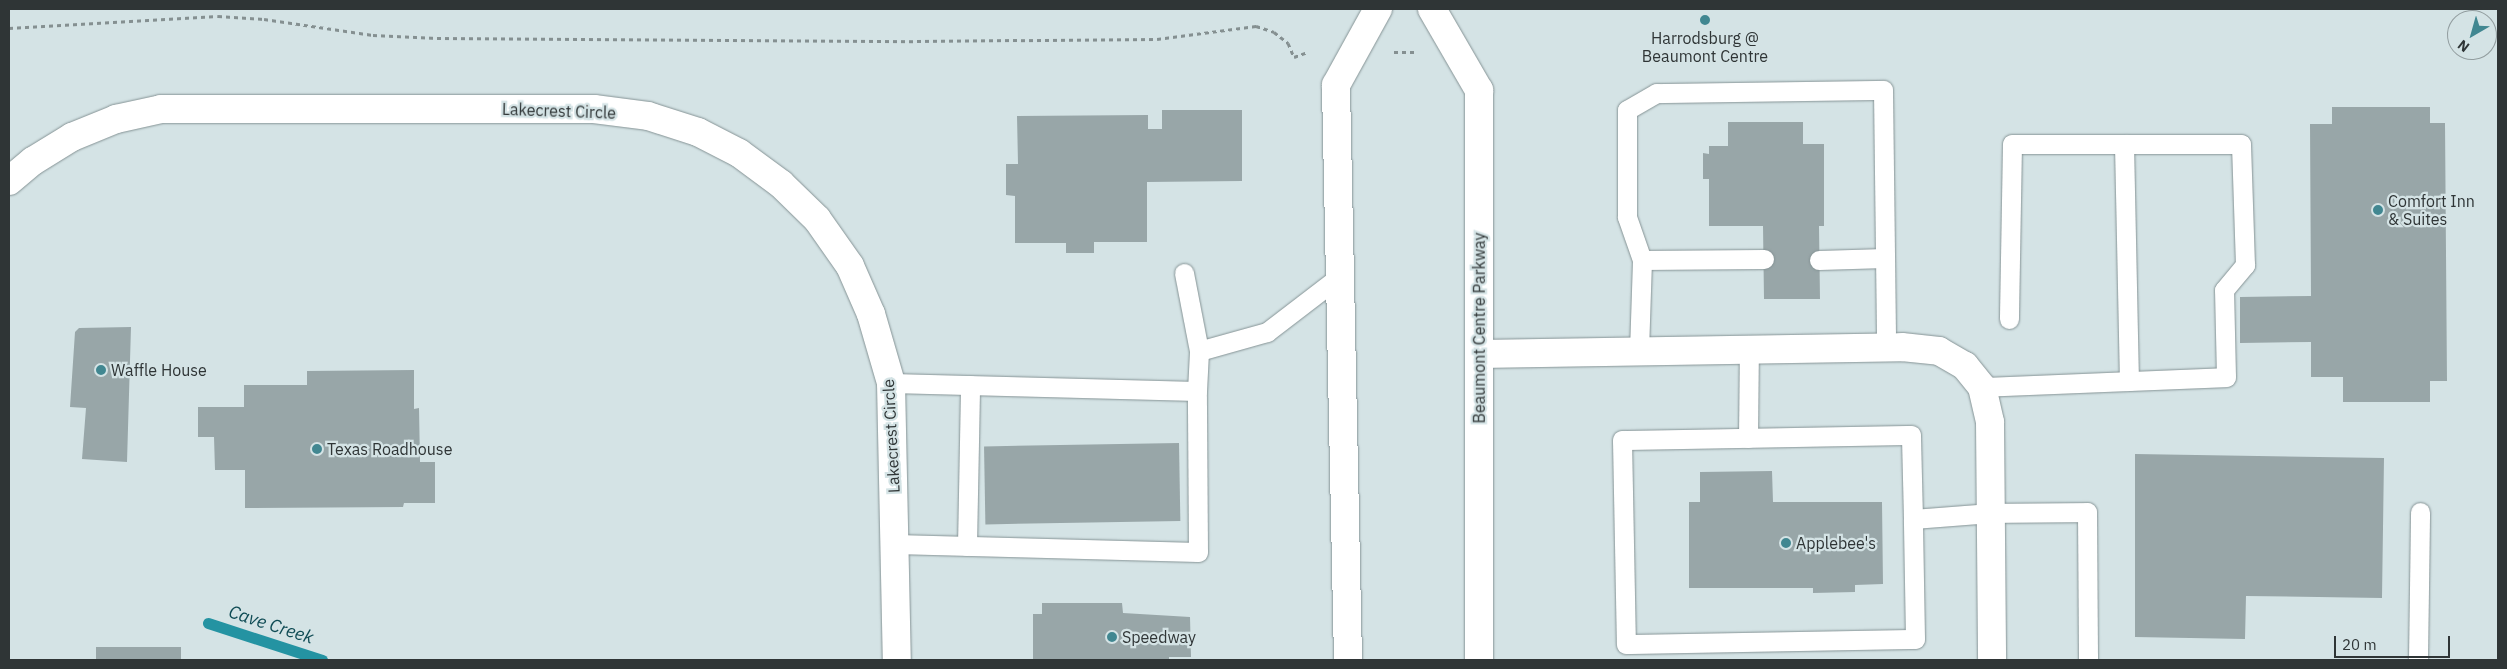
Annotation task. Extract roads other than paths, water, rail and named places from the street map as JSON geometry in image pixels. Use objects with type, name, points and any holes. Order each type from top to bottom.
[{"type":"street","points":[[1348,660],[1336,85],[1378,9]]},
{"type":"street","name":"Beaumont Centre Parkway","points":[[1432,9],[1479,90],[1479,660]]},
{"type":"street","name":"Lakecrest Circle","points":[[9,181],[32,161],[72,137],[116,119],[161,109],[594,109],[648,116],[698,132],[739,153],[781,184],[817,219],[850,266],[871,314],[891,383],[897,660]]},
{"type":"street","points":[[1479,354],[1886,347],[1939,351],[1965,366],[1982,387],[1990,422],[1992,660]]},
{"type":"lane","points":[[1639,351],[1642,260],[1627,216],[1627,110],[1657,93],[1883,90],[1886,347]]},
{"type":"lane","points":[[1982,387],[2226,377],[2224,290],[2245,265],[2241,144],[2012,144],[2009,319]]},
{"type":"lane","points":[[2124,144],[2129,381]]},
{"type":"lane","points":[[1819,260],[1885,258]]},
{"type":"lane","points":[[1642,260],[1764,259]]},
{"type":"lane","points":[[895,544],[1198,552],[1197,391],[1199,351],[1184,273]]},
{"type":"lane","points":[[1199,351],[1267,332],[1340,276]]},
{"type":"lane","points":[[1748,438],[1749,349]]},
{"type":"lane","points":[[891,383],[1197,391]]},
{"type":"lane","points":[[967,546],[970,385]]},
{"type":"lane","points":[[1911,435],[1913,519],[1915,639],[1626,644],[1622,440],[1911,435]]},
{"type":"lane","points":[[1913,519],[1991,513],[2087,512],[2088,660]]},
{"type":"lane","points":[[2418,660],[2420,512]]},
{"type":"waterway","name":"Cave Creek","points":[[208,623],[322,660]]},
{"type":"place","name":"Harrodsburg @ Beaumont Centre","points":[[1705,20]]},
{"type":"place","name":"Comfort Inn & Suites","points":[[2378,210]]},
{"type":"place","name":"Waffle House","points":[[101,370]]},
{"type":"place","name":"Texas Roadhouse","points":[[317,449]]},
{"type":"place","name":"Applebee's","points":[[1786,543]]},
{"type":"place","name":"Speedway","points":[[1112,637]]}]
